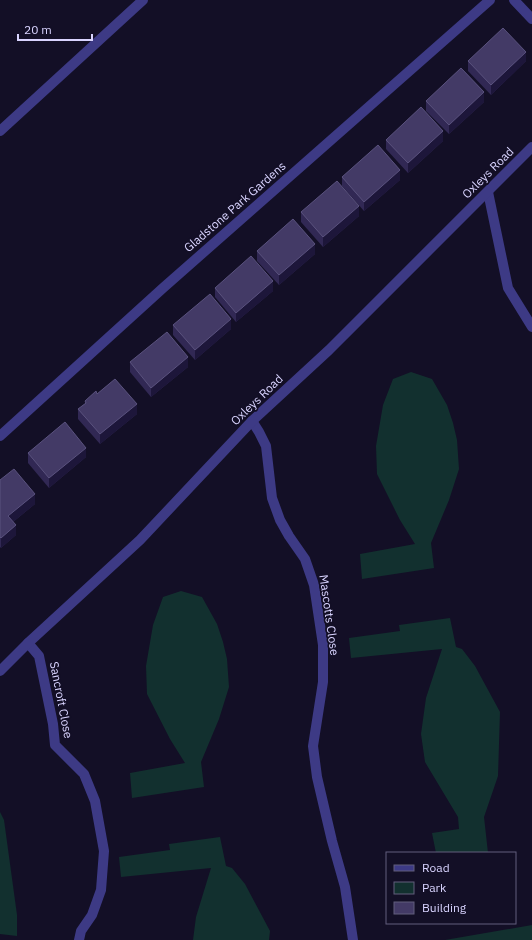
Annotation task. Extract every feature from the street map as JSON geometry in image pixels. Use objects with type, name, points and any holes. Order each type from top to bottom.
[{"type":"street","points":[[0,131],[143,0]]},
{"type":"street","name":"Gladstone Park Gardens","points":[[0,436],[158,293],[490,0]]},
{"type":"street","points":[[514,0],[532,19]]},
{"type":"street","name":"Oxleys Road","points":[[0,671],[28,643],[140,540],[252,421],[329,350],[532,148]]},
{"type":"street","points":[[488,192],[508,288],[532,327]]},
{"type":"street","name":"Mascotts Close","points":[[252,421],[266,446],[272,498],[280,520],[305,559],[314,585],[323,645],[323,682],[313,746],[317,777],[332,840],[346,887],[353,940]]},
{"type":"street","name":"Sancroft Close","points":[[28,643],[39,656],[53,724],[55,745],[84,774],[95,801],[104,851],[101,890],[92,915],[81,931],[79,940]]},
{"type":"green space","points":[[411,372],[432,379],[447,405],[457,440],[459,469],[449,500],[431,543],[434,568],[362,579],[360,554],[415,544],[400,520],[377,474],[376,446],[383,405],[393,379]]},
{"type":"green space","points":[[181,591],[202,597],[217,624],[227,659],[229,687],[219,719],[201,762],[204,787],[132,798],[130,773],[185,763],[170,739],[147,694],[146,666],[153,625],[163,597]]},
{"type":"green space","points":[[450,618],[456,647],[462,649],[475,666],[500,712],[498,776],[484,817],[488,852],[436,852],[432,833],[459,829],[458,817],[425,762],[421,734],[426,698],[442,649],[351,658],[349,638],[400,631],[399,625]]},
{"type":"green space","points":[[0,812],[4,820],[17,915],[17,936],[0,934]]},
{"type":"green space","points":[[220,837],[226,866],[232,868],[245,884],[270,931],[269,940],[193,940],[196,917],[211,868],[121,877],[119,857],[170,850],[169,844]]},
{"type":"green space","points":[[532,925],[532,940],[445,940]]},
{"type":"building","points":[[503,28],[526,52],[491,85],[468,61]]},
{"type":"building","points":[[461,68],[484,92],[449,125],[426,101]]},
{"type":"building","points":[[421,107],[443,131],[408,163],[386,140]]},
{"type":"building","points":[[378,145],[400,170],[364,202],[342,177]]},
{"type":"building","points":[[337,181],[359,206],[323,237],[301,212]]},
{"type":"building","points":[[293,219],[315,244],[279,275],[257,251]]},
{"type":"building","points":[[251,256],[273,281],[236,313],[215,288]]},
{"type":"building","points":[[210,294],[231,319],[195,350],[173,325]]},
{"type":"building","points":[[167,332],[188,357],[151,388],[130,362]]},
{"type":"building","points":[[115,379],[137,404],[100,434],[78,409],[86,403],[85,401],[96,391],[97,394]]},
{"type":"building","points":[[65,422],[86,448],[49,478],[28,453]]},
{"type":"building","points":[[14,469],[35,494],[8,516],[16,525],[1,538],[0,480]]}]
